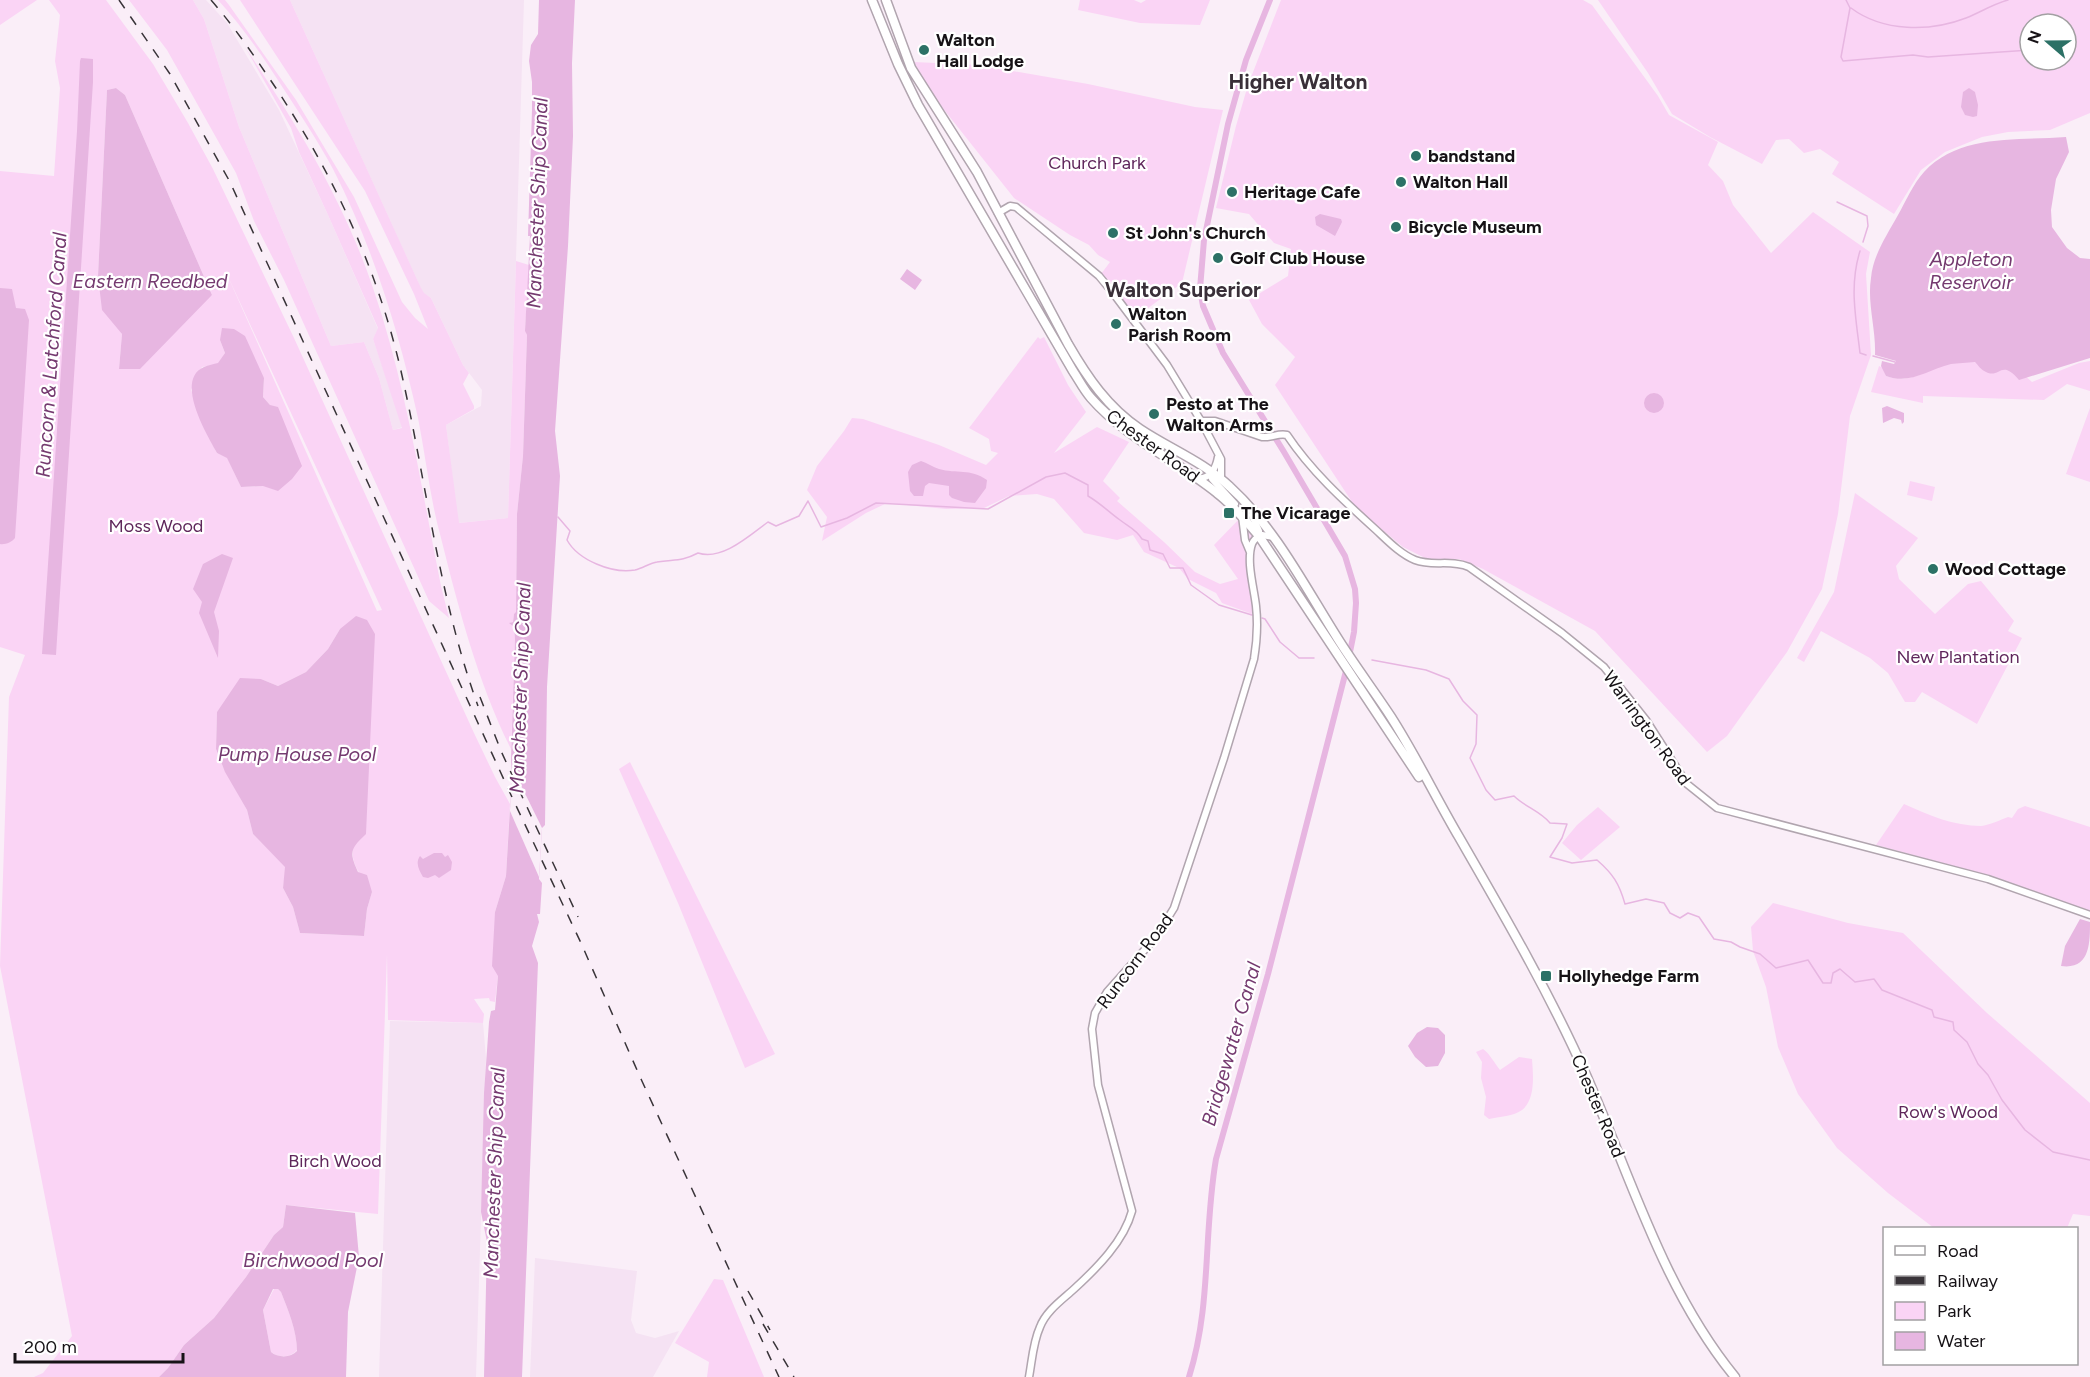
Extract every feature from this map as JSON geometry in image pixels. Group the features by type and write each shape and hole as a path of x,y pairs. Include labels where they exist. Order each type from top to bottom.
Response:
{"highway":[{"name":"Chester Road","path":"872,0 898,64 918,105 1072,371 1090,396 1126,430 1197,478 1240,514 1259,536 1457,835 1490,889 1543,986 1584,1072 1662,1259 1682,1298 1708,1340 1735,1377"},
{"name":"Chester Road","path":"886,0 911,68 920,85 964,150 1085,373 1119,412 1140,429 1212,472 1258,515 1392,718 1457,835"}],"street":[{"path":"998,213 1010,206 1016,207 1099,276 1167,365 1219,453 1221,479"},
{"name":"Warrington Road","path":"1201,422 1215,421 1267,438 1279,434 1287,435 1308,466 1401,552 1416,561 1458,562 1469,567 1562,633 1604,667 1646,720 1688,784 1711,805 1740,815 1989,879 2090,915"},
{"path":"1197,478 1205,478 1212,472 1217,464 1219,453"},
{"path":"1212,472 1212,479 1229,497 1240,514"},
{"path":"1230,487 1255,519 1259,536"},
{"name":"Runcorn Road","path":"1029,1377 1035,1340 1046,1316 1083,1280 1114,1245 1129,1221 1132,1211 1098,1085 1092,1029 1095,1013 1107,992 1156,937 1174,908 1254,659 1257,644 1257,621 1250,553 1240,514"},
{"path":"1250,553 1253,541 1259,536 1266,534 1273,537"}],"shaded area":[{"path":"193,0 206,0 227,23 279,110 378,329 373,339 403,427 393,430 379,378 364,342 331,346 239,127 204,19"},
{"path":"290,0 524,0 508,518 458,523 446,425 481,406 482,390 463,365 431,298 423,293"},
{"path":"390,1021 483,1023 486,1058 476,1377 379,1377"},
{"path":"535,1258 637,1271 631,1320 636,1333 655,1338 679,1331 653,1377 530,1377"}],"green space":[{"path":"0,0 37,0 0,25"},
{"path":"49,0 106,0 153,64 188,123 213,169 294,338 474,733 510,804 506,876 495,912 498,976 495,1002 490,1001 489,998 474,999 484,1014 483,1023 388,1020 387,954 378,1214 286,1205 283,1227 274,1235 246,1277 214,1318 184,1345 159,1377 34,1377 43,1373 72,1336 0,966 9,697 25,655 0,647 0,171 54,176 60,88 55,61 60,15","holes":["116,88 125,95 212,295 119,369 122,334 98,276 107,90","225,270 382,610 377,611","220,340 264,378 263,397 270,405 263,486 241,487 227,457 217,453 206,432 191,390 202,367 218,364 225,353","340,629 353,859 372,892 367,909 364,936 300,933 293,907 283,888 286,867 253,834 247,810 223,767 216,749 217,712 261,679 278,686 306,672 328,649"]},
{"path":"129,0 193,0 204,19 239,127 331,346 364,342 379,378 393,430 402,428 373,339 378,328 299,152 291,128 245,47 317,163 348,224 385,324 404,398 449,618 429,601 284,280 254,221 236,173 167,50"},
{"path":"218,0 225,0 229,5 296,100 354,197 402,302 428,329 365,191 240,0 290,0 421,288 431,298 469,373 463,384 474,409 446,425 459,523 508,518 516,261 529,265 525,330 527,335 523,456 517,514 516,613 513,622 510,623 514,627 515,639 511,749 479,672 462,619 437,523 418,418 402,354 372,259 333,169 309,128 252,42"},
{"path":"1080,0 1134,0 1141,3 1146,0 1210,0 1200,25 1140,23 1078,10"},
{"path":"1281,0 1583,0 1592,5 1658,96 1669,115 1718,142 1708,165 1723,181 1733,205 1771,253 1813,212 1870,252 1866,274 1871,355 1850,416 1838,514 1822,589 1787,652 1727,736 1707,752 1595,631 1483,569 1459,559 1429,560 1403,547 1356,508 1275,385 1295,357 1262,324 1249,300 1288,276 1291,249 1274,243 1249,214 1216,208 1248,85"},
{"path":"1598,0 2090,0 2090,113 2050,130 2008,132 1982,137 1945,152 1921,170 1894,214 1832,174 1839,162 1820,149 1804,153 1789,139 1776,140 1762,164 1672,114 1648,73"},
{"name":"Church Park","path":"914,62 978,65 1088,84 1195,107 1223,110 1182,283 1136,317 1101,274 1110,262 1098,255 1089,245 1014,198 926,87"},
{"path":"1038,337 1040,339 1044,337 1068,385 1086,412 1054,453 1097,427 1129,442 1103,481 1120,498 1117,501 1195,572 1220,584 1238,579 1214,545 1242,516 1259,536 1250,553 1255,615 1222,603 1216,593 1188,579 1179,568 1144,552 1133,535 1117,540 1084,533 1054,499 1037,494 1009,496 984,508 946,509 887,503 866,513 822,541 827,517 807,490 817,466 852,418 863,419 939,445 986,465 998,453 991,451 989,439 969,428"},
{"path":"2090,361 2090,391 2067,384 2044,400 1923,396 1923,403 1871,392 1879,366 1883,368 1886,376 1904,379 1952,362 1985,363 2017,370 2032,382 2079,363"},
{"path":"2090,408 2090,482 2066,474"},
{"path":"1910,481 1935,487 1932,501 1907,495"},
{"name":"New Plantation","path":"1855,493 1918,538 1896,566 1899,579 1935,614 1968,584 1981,581 2014,621 2008,631 2022,638 1977,724 1922,692 1915,702 1905,702 1888,673 1870,658 1821,631 1804,662 1797,658 1834,592"},
{"path":"630,762 775,1054 745,1068 678,903 619,769"},
{"path":"1904,804 1941,819 1971,826 1981,826 2008,817 2012,818 2018,809 2025,806 2090,827 2090,912 1995,877 1876,845"},
{"path":"1598,807 1620,827 1581,860 1562,843 1577,825"},
{"name":"Row's Wood","path":"1773,903 1848,923 1903,933 1987,1013 2090,1103 2090,1216 2073,1214 2067,1227 1933,1227 1888,1193 1837,1148 1798,1094 1778,1047 1766,987 1753,951 1751,927"},
{"path":"1483,1049 1500,1070 1519,1057 1532,1059 1532,1093 1530,1100 1519,1112 1489,1119 1484,1115 1486,1097 1481,1078 1482,1062 1476,1052"},
{"path":"714,1279 723,1280 764,1377 707,1377 709,1362 675,1343"},
{"path":"274,1289 281,1292 295,1335 297,1350 288,1356 271,1352 263,1310"}],"water":[{"name":"Manchester Ship Canal","path":"539,0 575,0 572,63 573,136 568,246 555,431 560,476 547,687 545,825 542,828 539,879 542,883 540,914 537,914 539,922 532,946 538,963 522,1377 484,1377 487,1242 481,1212 484,1093 489,1022 491,1011 495,1010 498,976 492,966 495,912 506,876 512,774 515,639 514,627 509,623 513,622 516,612 517,514 523,456 532,110 529,61 531,45 538,34"},
{"path":"81,58 93,59 93,82 56,655 42,654"},
{"name":"Eastern Reedbed","path":"116,88 125,95 212,295 140,369 119,369 122,334 102,310 98,276 107,90"},
{"path":"1969,88 1975,92 1978,105 1977,116 1973,117 1965,115 1961,107 1963,92"},
{"name":"Appleton Reservoir","path":"2066,137 2069,152 2056,179 2051,210 2052,227 2067,248 2080,258 2090,259 2090,358 2019,380 2008,370 1995,373 1986,372 1975,362 1951,364 1911,378 1886,376 1881,366 1882,361 1894,364 1896,361 1875,355 1870,297 1872,270 1881,245 1920,177 1939,159 1972,145 1991,141"},
{"path":"1320,214 1341,219 1342,222 1335,236 1316,225 1315,217"},
{"path":"907,269 922,280 915,290 900,279"},
{"path":"0,288 12,289 16,308 25,309 29,320 15,538 2,544 0,544"},
{"path":"222,328 234,329 245,336 264,378 263,397 270,405 278,407 302,466 278,491 263,486 241,487 227,458 217,453 195,408 192,383 196,374 204,367 218,363 225,353 220,340"},
{"path":"1654,393 1661,396 1664,403 1661,410 1654,413 1647,410 1644,403 1647,396"},
{"path":"1887,406 1904,413 1902,424 1901,420 1894,418 1883,423 1882,408"},
{"path":"921,461 939,469 981,476 987,480 986,488 975,503 952,498 949,495 949,486 929,483 925,486 923,496 914,496 910,491 908,472 912,465"},
{"path":"222,554 233,558 214,612 219,631 218,658 199,613 202,602 193,589 203,564"},
{"name":"Pump House Pool","path":"356,616 367,620 375,634 366,834 354,847 352,855 358,872 367,875 372,892 367,909 364,936 300,933 293,907 283,888 285,867 253,834 247,810 225,772 216,749 217,712 240,678 261,679 278,686 306,672 328,649 340,629"},
{"path":"434,853 442,853 445,857 448,855 452,862 451,870 439,878 435,875 428,878 423,877 418,866 420,856 423,859"},
{"path":"2080,919 2090,922 2090,938 2086,953 2078,964 2061,966 2065,946"},
{"path":"1427,1027 1438,1028 1445,1035 1445,1053 1438,1066 1426,1067 1415,1057 1408,1046 1417,1033"},
{"name":"Birchwood Pool","path":"286,1205 355,1213 359,1257 348,1312 346,1377 159,1377 184,1345 214,1318 246,1277 274,1235 283,1227","holes":["273,1289 278,1289 292,1321 295,1336 297,1351 288,1356 271,1352 263,1310"]}],"pier":[{"path":"512,767 542,828 539,877 510,811"}],"waterway":[{"name":"Bridgewater Canal","path":"1270,0 1246,60 1228,124 1204,240 1200,289 1203,306 1223,353 1345,556 1355,589 1356,603 1349,657"},
{"path":"1846,0 1850,8 1841,57 1843,61 1913,55 1928,57 2018,51"},
{"path":"1851,8 1877,22 1922,27 1952,23 2008,0"},
{"path":"1837,202 1867,216 1868,226 1863,242"},
{"path":"1860,251 1855,277 1854,302 1860,353 1866,355"},
{"path":"1873,356 1895,362"},
{"path":"558,517 570,531 567,540 579,554 606,568 626,571 654,563 682,559 698,553 716,554 735,546 768,522 776,526 799,516 808,501 821,527 847,518 876,503 988,509 1046,477 1065,473 1088,485 1088,496 1135,530 1142,539 1148,541 1150,550 1163,554 1170,568 1183,568 1191,585 1219,605 1252,615"},
{"path":"1262,618 1280,642 1299,658 1314,658"},
{"path":"1372,660 1426,670 1449,679 1463,701 1477,715 1476,744 1470,758 1486,790 1495,800 1514,796 1550,823 1567,824 1562,838 1550,857 1572,863 1597,860 1615,879 1625,904 1646,899 1664,903 1670,913 1680,918 1688,913 1699,917 1714,939 1731,942 1760,954 1776,968 1808,960 1823,983 1831,983 1833,973 1840,969 1855,982 1874,979 1882,990 1932,1010 1934,1017 1953,1022 1954,1030 1967,1042 1978,1064 2025,1130 2053,1152 2090,1160"},
{"name":"Bridgewater Canal","path":"1189,1377 1201,1323 1216,1159 1268,974 1347,667"}],"railway":[{"path":"119,0 170,74 230,182 779,1377"},
{"path":"211,0 259,63 311,144 331,181 366,259 393,339 412,421 444,585 478,706"},
{"path":"480,697 501,751 578,917"},
{"path":"748,1291 770,1330"},
{"path":"763,1324 794,1377"}],"place":[{"name":"Walton Hall Lodge","path":"924,50"},
{"name":"bandstand","path":"1416,156"},
{"name":"Walton Hall","path":"1401,182"},
{"name":"Heritage Cafe","path":"1232,192"},
{"name":"Bicycle Museum","path":"1396,227"},
{"name":"St John's Church","path":"1113,233"},
{"name":"Golf Club House","path":"1218,258"},
{"name":"Walton Parish Room","path":"1116,324"},
{"name":"Pesto at The Walton Arms","path":"1154,414"},
{"name":"The Vicarage","path":"1229,513"},
{"name":"Wood Cottage","path":"1933,569"},
{"name":"Hollyhedge Farm","path":"1546,976"}],"district":[{"name":"Higher Walton","path":"1298,81"},
{"name":"Walton Superior","path":"1183,289"}],"water label":[{"name":"Runcorn & Latchford Canal","path":"51,355"}],"park label":[{"name":"Moss Wood","path":"156,526"},
{"name":"Birch Wood","path":"335,1161"}]}
